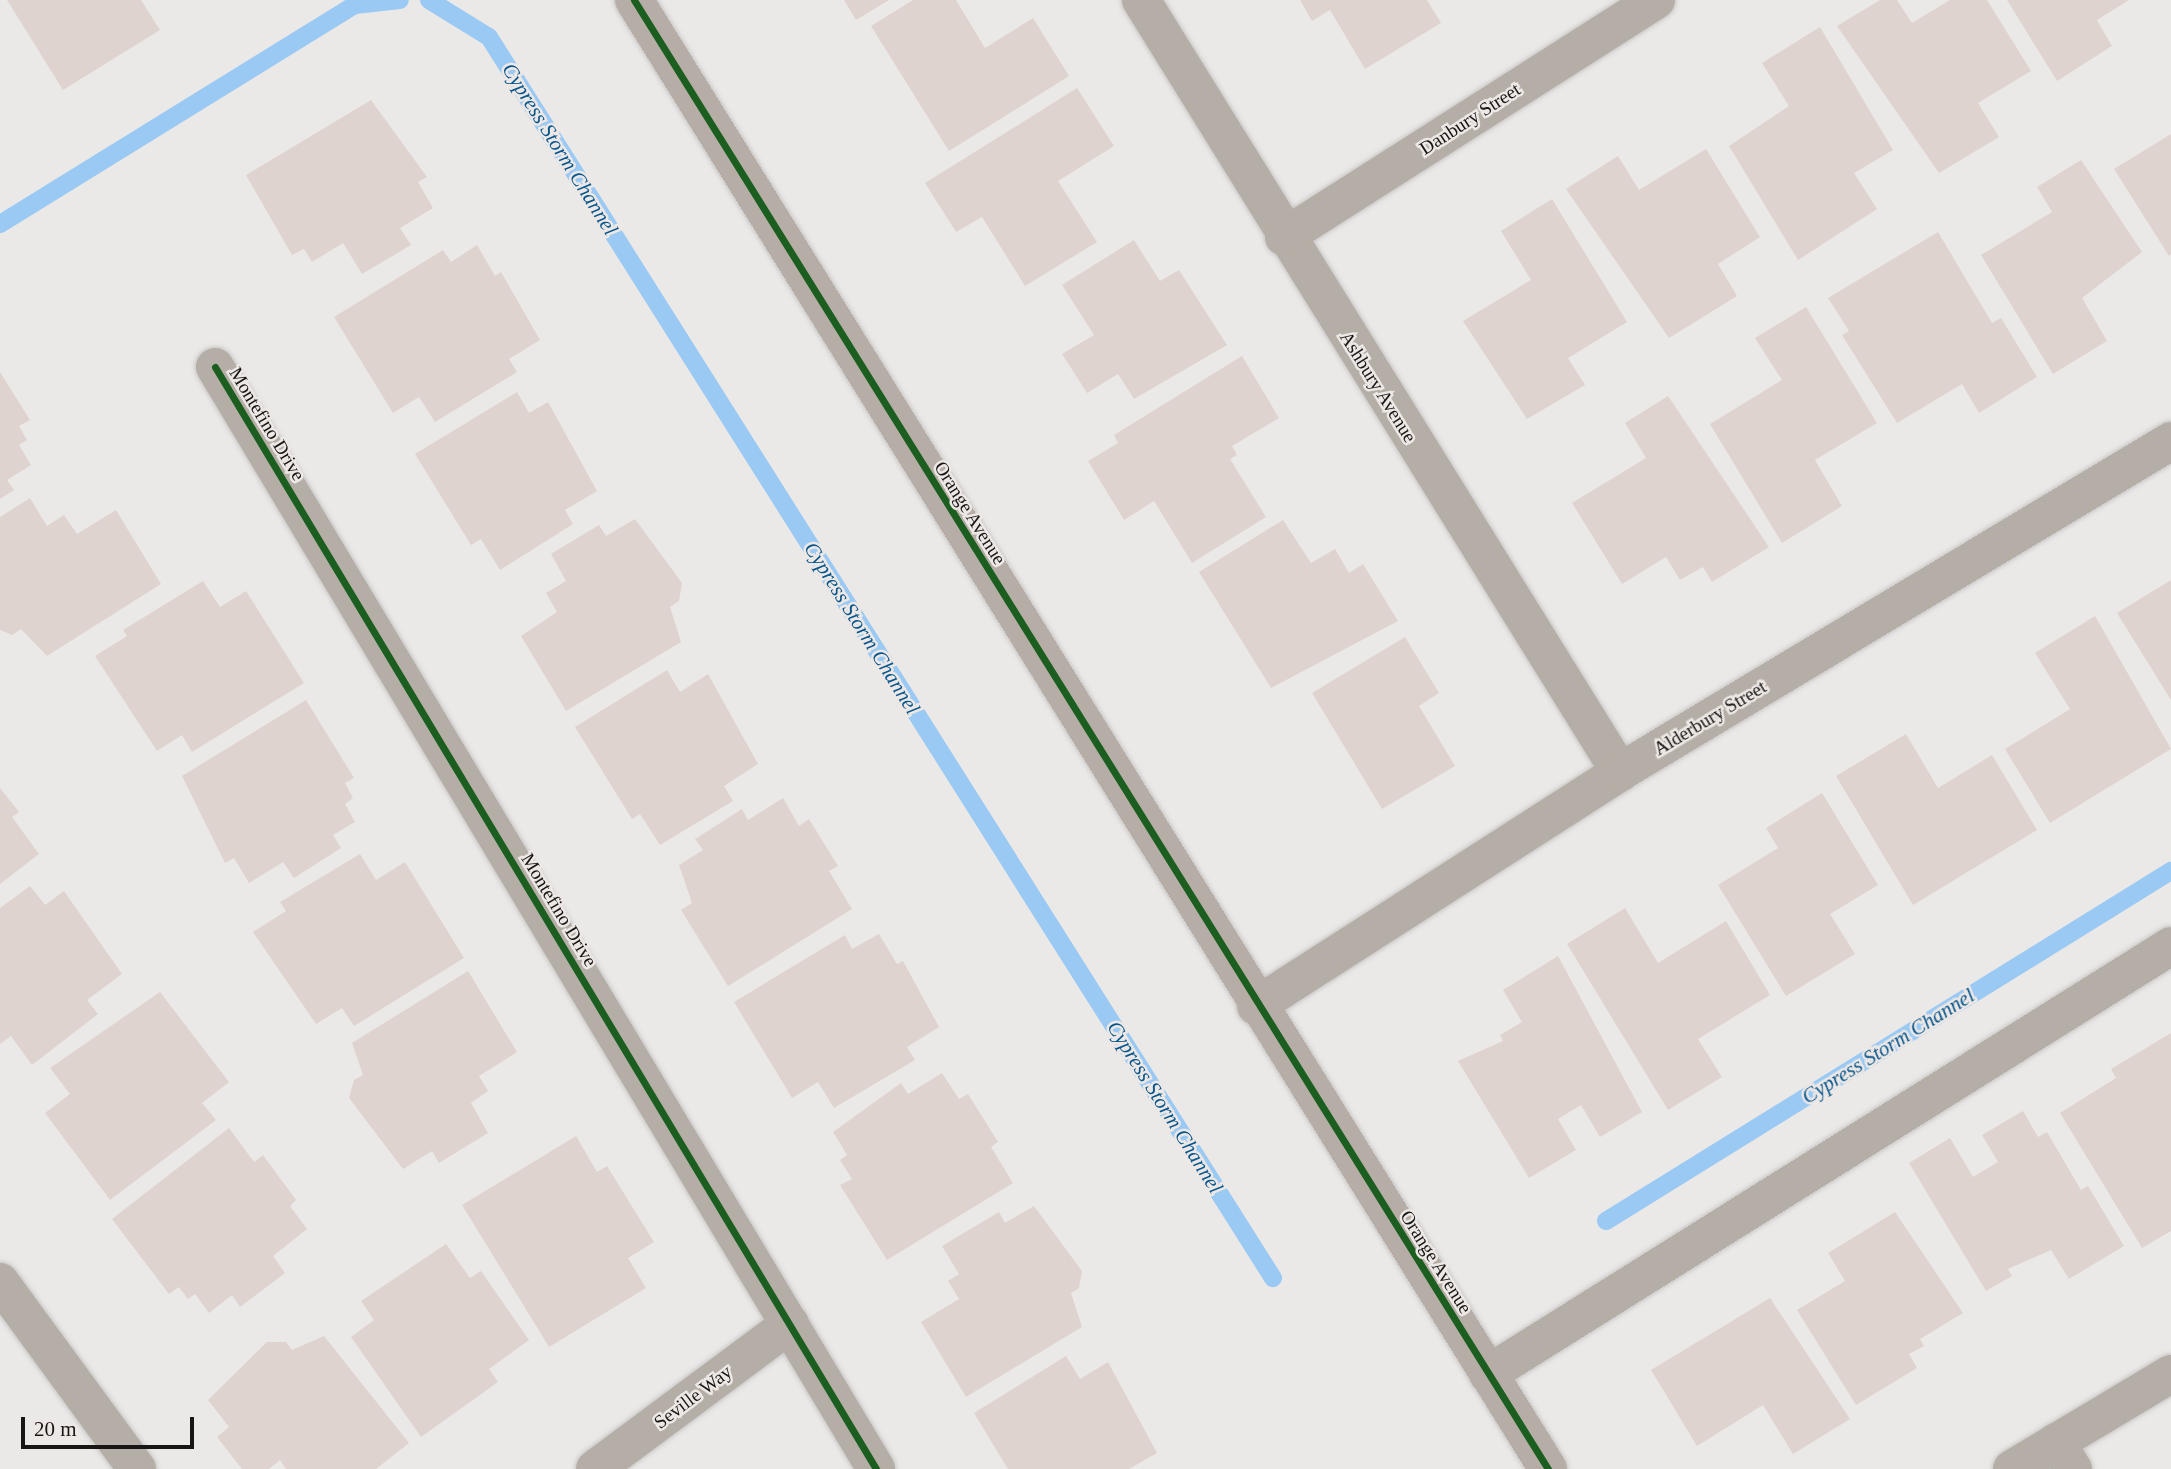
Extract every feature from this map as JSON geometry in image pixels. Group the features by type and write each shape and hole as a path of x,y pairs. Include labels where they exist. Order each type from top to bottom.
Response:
{"main road":[{"name":"Orange Avenue","path":"634,0 1255,1006 1548,1469"}],"street":[{"name":"Ashbury Avenue","path":"1141,0 1284,237 1620,772"},
{"name":"Danbury Street","path":"1284,237 1656,0"},
{"name":"Montefino Drive","path":"215,367 876,1469"},
{"name":"Alderbury Street","path":"1255,1006 1620,772 2171,441"},
{"path":"1488,1374 2171,946"},
{"path":"0,1282 137,1469"},
{"name":"Seville Way","path":"595,1469 790,1324"},
{"path":"2012,1469 2064,1455 2171,1374"}],"building":[{"path":"7,0 141,0 160,30 63,90"},
{"path":"844,0 889,0 856,20"},
{"path":"913,0 956,0 985,48 1033,18 1069,76 949,151 871,26"},
{"path":"1300,0 1427,0 1441,23 1365,69 1330,10 1312,21"},
{"path":"1880,0 1897,0 1912,23 1950,0 1987,0 2031,71 1978,103 1999,137 1939,173 1837,26"},
{"path":"2007,0 2129,0 2097,20 2112,46 2057,81"},
{"path":"1820,27 1893,150 1854,173 1877,209 1798,260 1729,146 1789,106 1762,63"},
{"path":"1077,88 1114,146 1058,181 1097,242 1025,286 982,217 956,232 925,183"},
{"path":"371,100 427,177 418,182 433,208 400,228 411,245 362,274 343,243 312,262 304,249 292,255 246,175"},
{"path":"2171,134 2171,254 2169,256 2114,169"},
{"path":"1706,149 1760,237 1718,264 1737,296 1669,338 1566,189 1618,156 1639,190"},
{"path":"2081,160 2142,252 2082,298 2107,341 2053,374 1981,255 2052,212 2037,187"},
{"path":"1552,199 1627,322 1568,358 1585,385 1527,419 1463,321 1531,280 1501,231"},
{"path":"1938,232 1992,323 2001,318 2037,377 1979,413 1962,384 1897,423 1842,335 1849,331 1828,298"},
{"path":"1134,240 1160,281 1179,270 1227,345 1134,399 1118,374 1087,393 1062,354 1094,335 1062,285"},
{"path":"477,245 495,276 501,272 540,340 509,359 517,372 435,422 419,397 393,413 334,317 443,250 451,262"},
{"path":"1806,307 1877,423 1815,460 1842,506 1782,543 1710,424 1782,380 1755,338"},
{"path":"1242,356 1279,418 1232,446 1237,455 1230,459 1266,517 1192,563 1154,501 1124,520 1088,461 1118,443 1114,435"},
{"path":"0,372 30,420 19,426 27,440 19,445 31,465 7,480 14,490 0,499"},
{"path":"517,392 529,413 548,402 597,491 565,510 573,524 500,570 481,539 471,545 415,454"},
{"path":"1668,396 1769,547 1712,582 1703,567 1680,580 1666,557 1622,584 1572,503 1646,458 1625,423"},
{"path":"30,498 47,526 64,515 77,534 116,510 161,584 47,656 21,629 12,635 0,630 0,517"},
{"path":"635,519 682,583 679,601 670,607 681,642 566,711 521,636 557,612 546,593 566,581 551,554 599,525 606,536"},
{"path":"1283,520 1311,563 1335,549 1349,573 1363,564 1398,621 1271,688 1199,572"},
{"path":"2171,580 2171,700 2117,613"},
{"path":"203,581 220,607 246,591 304,683 192,752 182,735 157,751 95,656 127,636 123,630"},
{"path":"2095,616 2171,749 2050,823 2005,749 2070,709 2035,653"},
{"path":"1405,637 1439,693 1419,706 1455,766 1382,809 1312,693"},
{"path":"667,670 680,692 708,674 758,764 724,786 733,801 660,845 640,814 632,819 575,727"},
{"path":"306,700 354,778 345,783 353,798 345,804 355,822 333,835 341,848 294,878 283,862 249,883 234,858 225,863 182,776"},
{"path":"1906,734 1938,788 1992,755 2037,830 1913,905 1836,776"},
{"path":"0,788 19,812 12,817 39,854 0,884"},
{"path":"1822,793 1878,885 1830,914 1855,954 1786,996 1718,885 1778,848 1766,828"},
{"path":"783,798 799,826 809,819 838,866 829,871 852,909 728,986 681,910 692,903 679,865 703,850 695,839 742,809 748,820"},
{"path":"360,854 376,880 405,862 464,958 354,1026 342,1008 316,1024 253,932 286,911 280,902"},
{"path":"30,886 45,905 64,891 122,974 87,1000 98,1014 32,1065 11,1036 0,1044 0,908"},
{"path":"1625,908 1658,963 1726,921 1770,995 1698,1039 1722,1077 1668,1110 1567,944"},
{"path":"879,934 897,964 903,961 939,1027 907,1047 915,1060 834,1108 818,1082 792,1098 734,1002 845,935 852,949"},
{"path":"1558,956 1642,1112 1600,1137 1581,1105 1558,1119 1576,1150 1529,1178 1458,1061 1503,1041 1500,1035 1522,1022 1503,990"},
{"path":"468,971 517,1052 479,1076 488,1091 471,1103 488,1133 439,1163 432,1151 403,1169 349,1098 354,1080 363,1075 352,1043"},
{"path":"160,992 229,1082 202,1103 216,1120 110,1200 45,1113 70,1094 50,1068"},
{"path":"2171,1033 2171,1231 2142,1248 2060,1113 2116,1078 2111,1069"},
{"path":"942,1073 959,1099 968,1094 998,1142 991,1147 1013,1183 887,1260 840,1185 852,1179 840,1160 847,1155 833,1132 901,1083 908,1094"},
{"path":"2023,1111 2038,1137 2047,1132 2081,1190 2088,1186 2124,1246 2069,1279 2051,1250 2008,1269 2012,1276 1986,1291 1909,1163 1950,1138 1973,1177 1998,1162 1982,1135"},
{"path":"229,1128 254,1162 263,1155 296,1200 290,1206 307,1229 273,1256 285,1273 240,1307 232,1295 209,1313 195,1294 188,1299 179,1287 169,1294 112,1219"},
{"path":"576,1136 597,1172 607,1166 654,1242 628,1258 646,1288 549,1347 462,1205"},
{"path":"1034,1206 1082,1271 1079,1288 1071,1293 1082,1327 966,1397 921,1322 959,1299 948,1281 959,1274 942,1246 999,1212 1005,1223"},
{"path":"1895,1212 1963,1313 1920,1339 1924,1346 1909,1354 1917,1368 1856,1405 1797,1310 1845,1281 1828,1253"},
{"path":"446,1244 470,1278 481,1271 529,1340 489,1369 498,1382 421,1437 351,1337 374,1320 361,1301"},
{"path":"1770,1298 1850,1419 1793,1454 1763,1405 1697,1446 1651,1370"},
{"path":"324,1336 409,1443 376,1469 286,1469 280,1460 269,1469 242,1469 217,1437 229,1427 208,1400 267,1342 286,1342 292,1350"},
{"path":"1066,1356 1080,1379 1108,1362 1157,1453 1129,1469 1008,1469 974,1413"}],"waterway":[{"name":"Cypress Storm Channel","path":"0,224 355,5 400,0"},
{"name":"Cypress Storm Channel","path":"429,0 489,37 1273,1278"},
{"name":"Cypress Storm Channel","path":"1606,1221 2171,871"}],"cycle path":[{"path":"634,0 1548,1469"},
{"path":"215,367 876,1469"}]}
